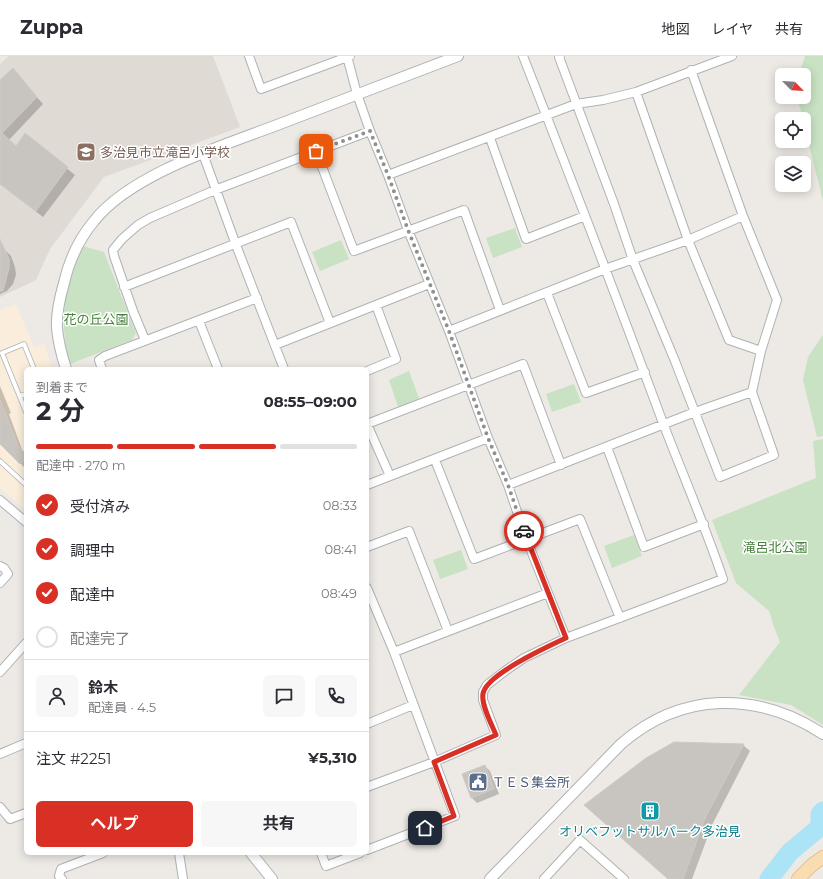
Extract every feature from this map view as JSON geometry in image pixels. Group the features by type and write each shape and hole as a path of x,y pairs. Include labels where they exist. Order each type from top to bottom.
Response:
{"main road":[{"path":"798,879 812,865 823,857"}],"street":[{"path":"249,56 262,89 348,56 357,94 370,131 429,284 449,331 488,438 508,485 526,538 566,638"},
{"path":"66,367 57,327 59,304 68,267 77,247 94,220 114,201 147,179 203,154 458,56"},
{"path":"369,786 434,762 496,735 482,700 483,692 487,685 524,658 566,638 723,579 704,524 664,425 523,56"},
{"path":"560,56 559,57 614,204 633,260 675,360 720,477 774,455 752,392 761,351 777,300 743,216 692,70"},
{"path":"388,175 490,138 576,104 603,100 636,92 732,56"},
{"path":"636,92 688,240 729,340 761,351"},
{"path":"145,340 124,287 114,256 113,250 122,239 138,225 150,218 215,190 370,131"},
{"path":"490,138 526,239 585,216"},
{"path":"316,151 354,251 464,210 500,310"},
{"path":"203,154 215,190 283,367"},
{"path":"449,331 605,269 688,240 743,216"},
{"path":"124,287 236,245 292,222 330,323"},
{"path":"275,345 429,284"},
{"path":"547,293 586,393 645,372"},
{"path":"101,367 99,360 105,356 257,298"},
{"path":"369,369 396,359 376,305"},
{"path":"199,321 217,367"},
{"path":"369,423 523,364 560,465"},
{"path":"508,485 694,412 752,392"},
{"path":"369,429 390,476"},
{"path":"369,484 435,460 488,438"},
{"path":"607,447 644,547 704,524"},
{"path":"435,460 474,559 526,538 580,519 620,618"},
{"path":"0,500 24,520"},
{"path":"369,546 409,531 448,631"},
{"path":"0,566 4,568 8,574 0,583"},
{"path":"394,652 548,593"},
{"path":"369,849 454,816 394,652 370,607"},
{"path":"0,672 24,645"},
{"path":"490,879 621,744 638,730 668,714 682,708 705,703 753,705 794,717 823,734"},
{"path":"369,723 413,705"},
{"path":"0,754 24,744"},
{"path":"0,807 10,819 24,814"},
{"path":"544,879 580,840 624,879"},
{"path":"62,879 59,876 60,869 98,855"},
{"path":"179,855 183,879"},
{"path":"253,855 272,879"},
{"path":"322,855 326,866 355,855"}],"lane":[{"path":"24,407 2,353 24,344 33,367"},
{"path":"20,396 24,395"},
{"path":"0,461 24,484"}],"shaded area":[{"name":"多治見市立滝呂小学校","path":"9,56 213,56 240,127 104,177 50,249 36,280 0,297 0,64"},
{"path":"16,304 34,347 45,344 51,367 24,367 24,509 0,488 0,310"}],"green space":[{"path":"805,56 823,56 823,201 810,148 811,148 811,112 801,112 799,104 811,104 811,68 801,68"},
{"path":"515,228 522,247 493,258 486,238"},
{"path":"341,240 349,259 320,271 312,252"},
{"name":"花の丘公園","path":"83,246 104,252 136,333 132,340 70,364 64,333 65,304 71,276"},
{"path":"823,335 823,436 817,437 803,380 808,357"},
{"path":"409,371 420,401 399,410 389,380"},
{"path":"574,384 581,402 552,412 546,394"},
{"name":"滝呂北公園","path":"823,439 823,725 791,705 739,695 780,642 769,611 736,583 712,520 816,478 813,441"},
{"path":"634,535 642,556 612,568 604,546"},
{"path":"461,550 468,569 440,579 433,560"}],"building":[{"path":"13,68 37,97 2,133 16,146 25,133 68,167 36,211 0,183 0,80"},
{"path":"0,239 9,259 9,268 3,291 0,291"},
{"path":"0,400 18,446 24,452 24,460 20,464 0,444"},
{"name":"オリベフットサルパーク多治見","path":"674,742 744,744 705,818 683,879 668,879 584,805 646,758"},
{"name":"ＴＥＳ集会所","path":"485,765 494,789 471,798 462,774"}],"waterway":[{"path":"769,879 790,852 820,827 820,814 823,811"}],"way so far":[{"path":"316,151 370,131 429,284 449,331 524,531"}],"place":[{"name":"多治見市立滝呂小学校","path":"86,152"},
{"name":"ＴＥＳ集会所","path":"478,782"},
{"name":"オリベフットサルパーク多治見","path":"650,811"}],"route":[{"path":"425,828 454,816 434,762 496,735 482,700 483,692 487,685 524,658 566,638 524,531"}]}
